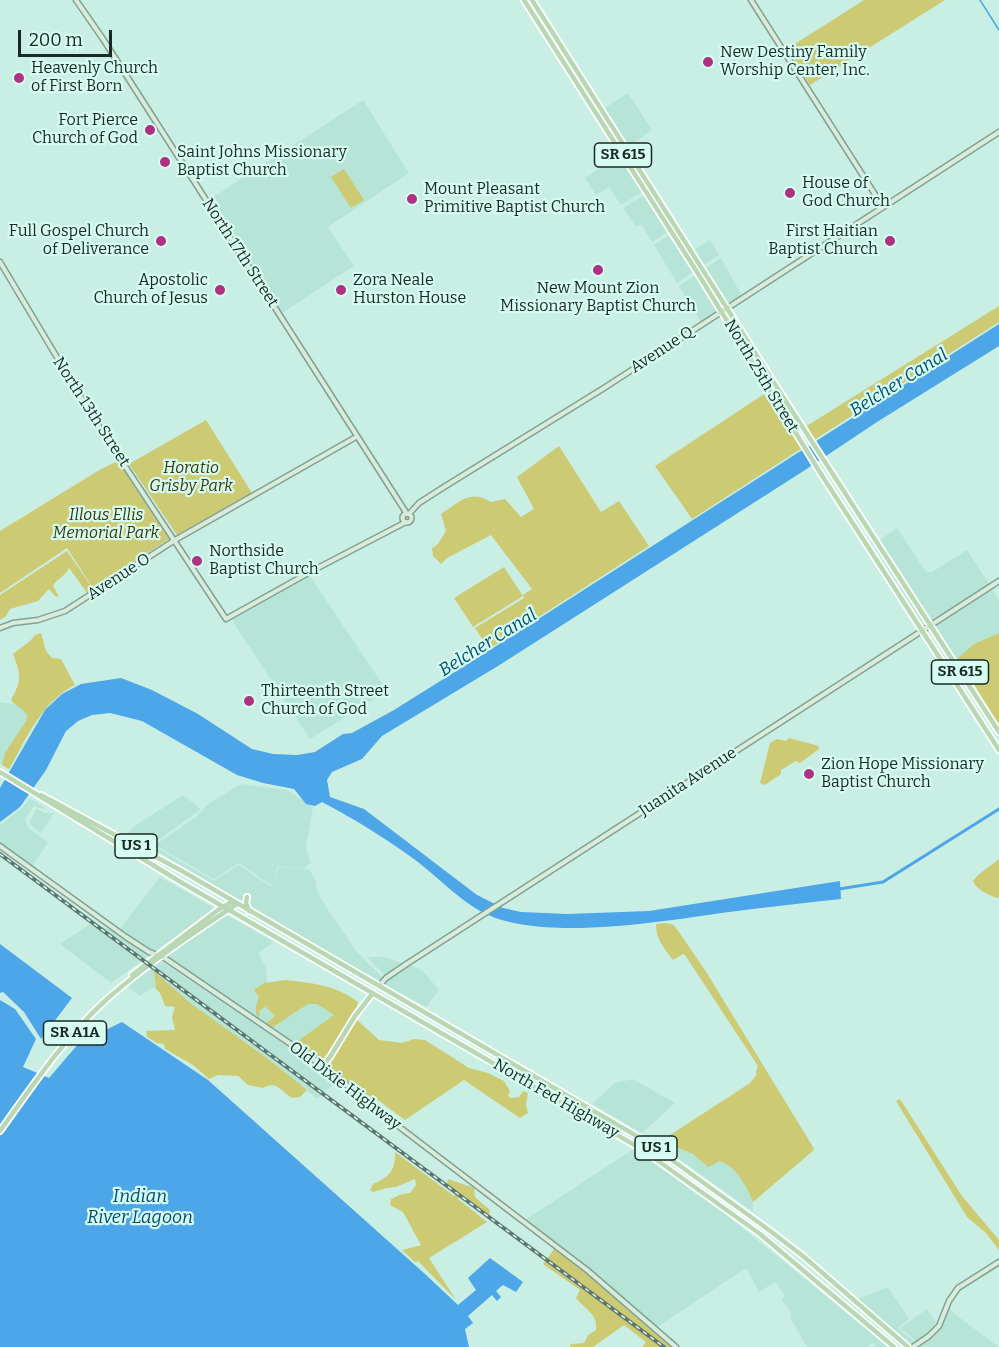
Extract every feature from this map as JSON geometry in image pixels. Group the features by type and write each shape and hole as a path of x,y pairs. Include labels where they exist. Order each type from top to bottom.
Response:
{"main road":[{"name":"North 25th Street","path":"524,0 672,232 803,426 999,732"},
{"name":"North 25th Street","path":"532,0 697,261 816,467 999,750"},
{"path":"571,73 577,75 592,100 597,102"},
{"path":"672,232 677,234 692,258 697,261"},
{"path":"789,422 796,426 803,426"},
{"path":"846,514 851,512 861,518"},
{"path":"966,699 976,705 981,704"},
{"path":"974,711 982,711 989,717"},
{"name":"US 1","path":"3,773 226,908"},
{"name":"US 1","path":"38,794 48,797 249,911"},
{"path":"248,897 246,903 249,911"},
{"name":"SR A1A","path":"0,1131 63,1045 110,996 156,956 235,903"},
{"name":"North Fed Highway","path":"226,908 643,1150 727,1209 784,1253 894,1347"},
{"name":"North Fed Highway","path":"249,911 647,1142 726,1197 803,1256 908,1347"},
{"path":"322,1066 355,1016 379,986"},
{"path":"531,1084 541,1086 548,1083"},
{"path":"784,1253 793,1257 803,1256"},
{"path":"798,1264 806,1263 818,1269"}],"street":[{"name":"North 17th Street","path":"76,0 161,129 407,517"},
{"path":"751,0 884,207"},
{"name":"Avenue Q","path":"407,517 415,507 444,487 547,424 999,132"},
{"name":"North 13th Street","path":"0,262 86,406 226,619 399,525 407,517"},
{"name":"Avenue O","path":"0,628 13,623 38,620 65,611 175,540 356,437"},
{"path":"402,507 407,509 415,507"},
{"name":"Juanita Avenue","path":"379,986 388,976 999,581"},
{"name":"Old Dixie Highway","path":"0,846 126,937 149,952 157,954 322,1066 587,1270 676,1347"},
{"path":"913,1347 939,1326 948,1301 958,1288 999,1262"}],"shaded area":[{"path":"628,93 652,130 627,147 603,109"},
{"path":"363,100 409,173 328,227 354,266 282,313 210,199"},
{"path":"621,155 644,191 621,205 609,187 596,195 585,178"},
{"path":"646,194 669,231 652,242 641,224 636,227 623,208"},
{"path":"671,234 695,271 677,283 654,245"},
{"path":"710,240 719,255 702,266 692,251"},
{"path":"721,258 742,296 727,306 704,269"},
{"path":"697,274 719,311 701,322 679,286"},
{"path":"897,528 926,572 932,572 967,550 990,585 932,623 878,541"},
{"path":"871,535 929,625 925,628 868,537"},
{"path":"310,576 387,691 310,739 233,622 234,619"},
{"path":"991,588 999,600 999,633 974,644 956,662 934,626"},
{"path":"0,702 20,705 27,716 5,753 2,765 0,764"},
{"path":"241,784 287,790 313,807 306,848 311,863 303,869 278,866 271,885 239,863 214,879 155,845 196,817 208,804"},
{"path":"183,795 201,809 154,843 154,846 214,881 239,865 270,886 279,867 310,870 317,883 315,884 321,899 331,914 357,952 383,978 379,981 249,907 247,893 243,904 147,845 126,835 133,827"},
{"path":"30,798 48,810 34,806 25,819 28,828 48,842 32,867 0,844 0,825 21,809"},
{"path":"36,809 54,813 41,833 29,823"},
{"path":"160,877 216,909 154,952 119,930"},
{"path":"225,914 274,942 258,953 266,967 267,982 264,983 256,1006 260,1009 266,1007 275,1016 269,1020 270,1029 308,1004 317,1004 335,1015 323,1068 163,958"},
{"path":"92,923 117,932 151,954 111,983 60,944"},
{"path":"367,957 385,957 404,964 386,976"},
{"path":"159,960 260,1027 336,1082 317,1099 271,1061 189,1002 155,972 156,989 152,988 140,996 125,984"},
{"path":"409,965 422,970 439,990 426,1007 382,983"},
{"path":"633,1079 675,1103 642,1133 592,1104 615,1083"},
{"path":"605,1113 657,1143 661,1141 715,1163 720,1161 727,1163 742,1179 753,1202 753,1212 671,1153"},
{"path":"632,1150 723,1212 888,1347 876,1347 872,1343 866,1347 807,1347 790,1317 792,1314 782,1300 785,1295 775,1282 759,1292 746,1268 656,1328 606,1282 525,1220"},
{"path":"888,1287 909,1319 898,1328 916,1343 911,1346 858,1299"},
{"path":"949,1305 952,1312 999,1347 916,1347 940,1328"},
{"path":"927,1309 936,1322 929,1332 916,1341 900,1328"}],"green space":[{"path":"864,0 945,0 810,85 787,49"},
{"path":"344,169 364,200 351,208 331,177"},
{"path":"999,306 999,322 814,440 805,427"},
{"path":"764,394 787,431 791,429 802,448 692,519 655,466"},
{"name":"Horatio Grisby Park","path":"206,420 252,493 177,535 129,464"},
{"path":"559,446 601,512 619,501 649,546 489,649 475,628 524,598 523,595 532,589 491,535 447,558 441,564 433,556 432,548 438,544 446,531 441,514 465,499 477,497 491,502 505,499 521,517 534,509 517,477"},
{"path":"119,459 173,540 88,594 69,568 53,586 59,597 49,589 38,601 10,609 0,620 0,595 67,551 94,590 170,540"},
{"name":"Illous Ellis Memorial Park","path":"118,461 169,539 93,588 67,548 0,593 0,531"},
{"path":"504,567 523,596 473,627 454,598"},
{"path":"41,633 46,651 52,658 61,659 75,685 63,692 44,711 8,771 9,769 2,765 5,753 27,716 11,700 19,677 13,654 35,635"},
{"path":"999,633 999,725 958,658 974,644"},
{"path":"789,738 819,746 819,749 800,763 796,761 781,770 781,774 765,785 760,783 770,743 777,739 786,741"},
{"path":"999,859 999,897 997,898 980,889 973,881"},
{"path":"656,924 674,925 705,970 814,1150 753,1202 741,1178 726,1164 720,1161 708,1167 693,1154 661,1141 750,1083 757,1074 758,1066 685,955 673,960 664,948 657,935"},
{"path":"154,971 189,1002 307,1090 300,1097 292,1098 278,1087 271,1085 263,1088 248,1085 238,1076 218,1075 209,1079 193,1065 165,1049 164,1044 147,1037 146,1031 175,1030 172,1017 175,1007 165,1006 156,989"},
{"path":"285,980 323,986 350,996 358,1002 356,1019 379,1040 402,1043 414,1039 425,1040 469,1068 488,1073 504,1081 510,1091 508,1096 511,1098 519,1097 523,1091 528,1093 526,1105 528,1113 520,1118 464,1080 405,1120 378,1100 347,1086 295,1043 334,1015 317,1004 308,1004 270,1029 264,1025 275,1016 266,1007 260,1010 259,1017 256,1015 259,997 254,990 264,983"},
{"path":"900,1099 962,1196 999,1240 999,1250 986,1233 967,1217 896,1101"},
{"path":"395,1152 454,1196 456,1193 447,1183 448,1179 474,1188 475,1197 490,1210 489,1215 485,1214 459,1194 458,1199 487,1222 429,1258 456,1300 418,1261 415,1262 402,1250 421,1245 403,1212 390,1205 391,1199 410,1193 416,1185 415,1179 396,1187 373,1192 370,1190 373,1184 383,1179 393,1168"},
{"path":"555,1248 625,1304 672,1347 642,1347 646,1342 624,1325 593,1347 570,1347 571,1344 584,1343 588,1335 596,1330 596,1324 590,1312 576,1298 580,1290 543,1264"}],"water":[{"path":"999,324 999,346 498,666 382,736 362,759 332,772 327,780 330,797 364,809 477,895 503,908 521,912 567,914 649,911 840,881 841,899 603,927 536,926 507,921 474,907 395,845 322,802 315,806 306,804 294,789 237,775 142,721 110,713 92,715 78,721 66,731 46,770 20,807 0,822 0,788 45,710 62,694 81,684 121,678 152,690 198,714 252,749 273,754 297,755 315,752 343,734 352,733 394,710"},
{"path":"0,944 72,998 41,1039 24,1012 3,992 0,993"},
{"name":"Indian River Lagoon","path":"0,1000 15,1009 36,1039 23,1067 49,1078 79,1043 122,1022 208,1080 458,1305 476,1290 468,1278 490,1258 523,1282 516,1292 503,1285 496,1291 501,1297 497,1301 492,1295 468,1316 473,1323 465,1329 469,1347 0,1347"}],"waterway":[{"path":"980,0 999,30"},
{"path":"839,889 883,882 999,809"}],"railway":[{"path":"0,854 664,1347"}],"place":[{"name":"New Destiny Family Worship Center, Inc.","path":"708,62"},
{"name":"Heavenly Church of First Born","path":"19,78"},
{"name":"Fort Pierce Church of God","path":"150,130"},
{"name":"Saint Johns Missionary Baptist Church","path":"165,162"},
{"name":"House of God Church","path":"790,193"},
{"name":"Mount Pleasant Primitive Baptist Church","path":"412,199"},
{"name":"Full Gospel Church of Deliverance","path":"161,241"},
{"name":"First Haitian Baptist Church","path":"890,241"},
{"name":"New Mount Zion Missionary Baptist Church","path":"598,270"},
{"name":"Apostolic Church of Jesus","path":"220,290"},
{"name":"Zora Neale Hurston House","path":"341,290"},
{"name":"Northside Baptist Church","path":"197,561"},
{"name":"Thirteenth Street Church of God","path":"249,701"},
{"name":"Zion Hope Missionary Baptist Church","path":"809,774"}],"water label":[{"name":"Belcher Canal","path":"899,383"},
{"name":"Belcher Canal","path":"488,643"}]}
